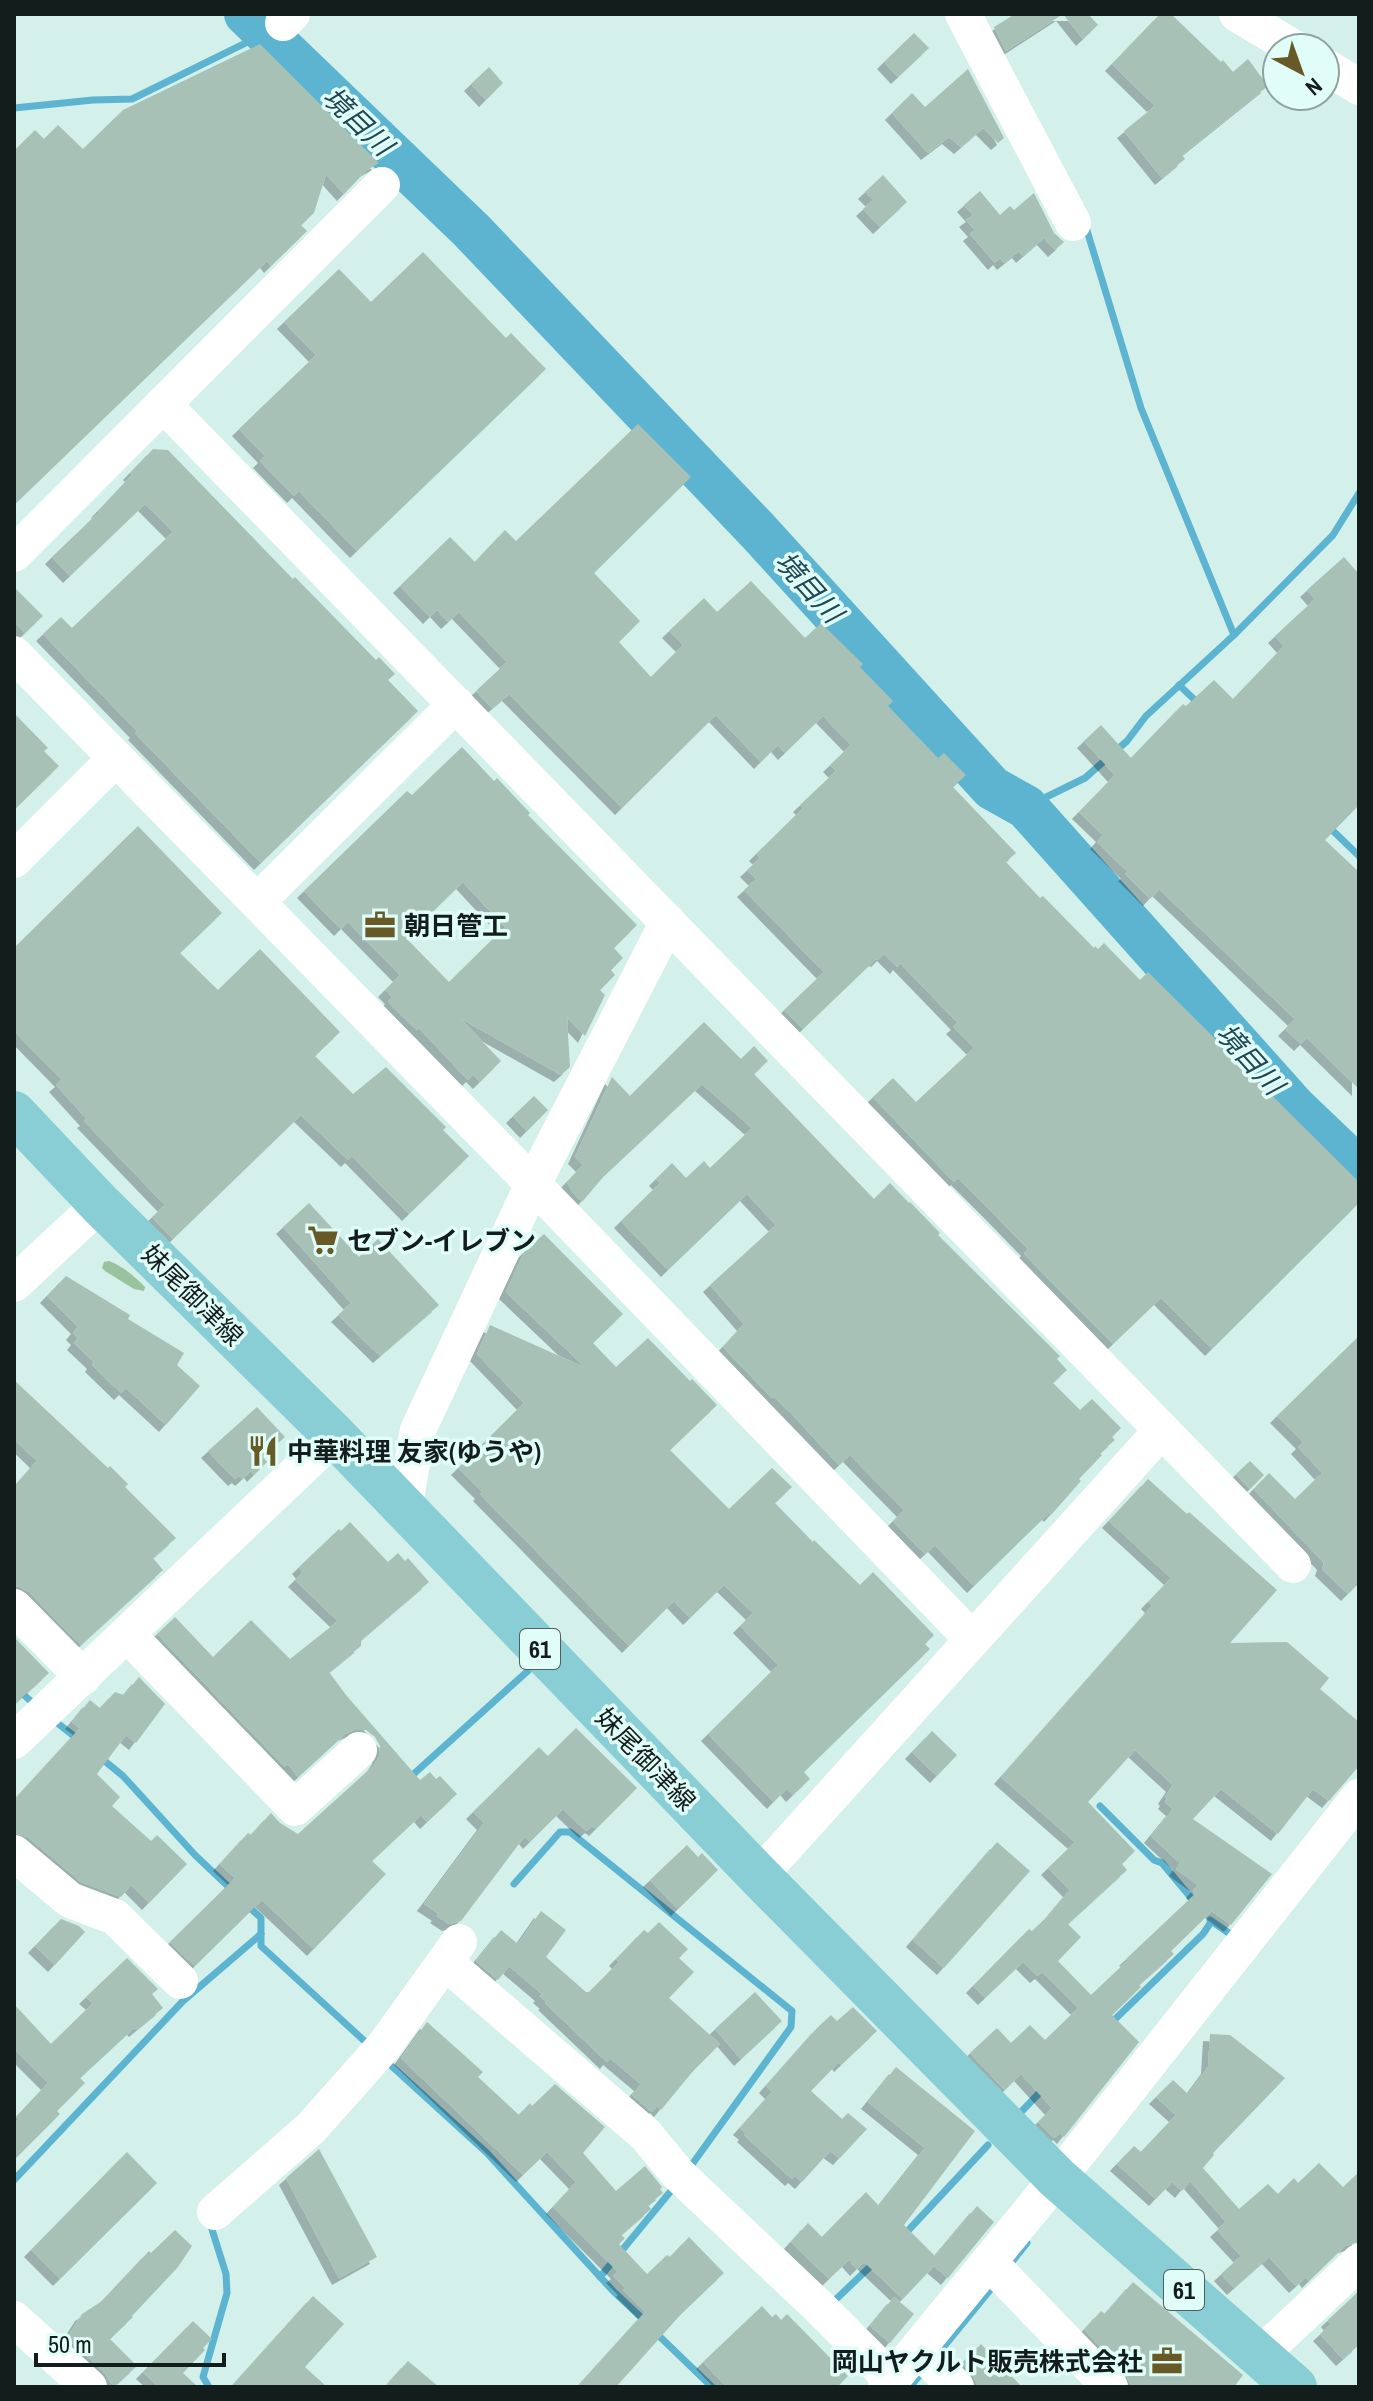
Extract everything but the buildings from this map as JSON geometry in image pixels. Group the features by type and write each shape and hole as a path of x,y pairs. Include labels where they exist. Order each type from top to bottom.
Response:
{"main road":[{"name":"妹尾御津線","path":"14,1113 100,1204 335,1436 759,1876 1066,2186 1295,2387"}],"street":[{"path":"963,14 1073,223"},
{"path":"1237,14 1267,32"},
{"path":"1341,76 1359,87"},
{"path":"14,554 382,185"},
{"path":"163,404 1293,1565"},
{"path":"14,654 533,1184 972,1639"},
{"path":"257,902 456,704"},
{"path":"14,860 116,758"},
{"path":"404,1509 418,1430 533,1184 668,922"},
{"path":"14,1284 100,1204"},
{"path":"759,1876 1162,1430"},
{"path":"34,1723 335,1436"},
{"path":"14,1607 83,1677"},
{"path":"127,1634 295,1808 359,1750"},
{"path":"215,2212 311,2128 378,2052 452,1951 646,2135 682,2178 824,2312 889,2383 935,2366 999,2272 1359,1797"},
{"path":"14,1853 70,1900 115,1917 180,1981"},
{"path":"1259,2356 1359,2262"},
{"path":"999,2272 1110,2387"},
{"path":"14,2319 89,2387"}],"green space":[{"path":"109,1261 133,1276 145,1287 144,1291 134,1289 105,1271 102,1268 104,1262"}],"waterway":[{"name":"境目川","path":"246,14 471,230 758,531 992,788 1026,807 1294,1107 1359,1169"},
{"path":"14,108 132,99 266,33"},
{"path":"1085,224 1141,408 1234,635"},
{"path":"1026,807 1085,778 1127,741 1146,716 1234,635 1333,535 1359,493"},
{"path":"1179,685 1198,703"},
{"path":"1329,827 1359,856"},
{"path":"408,1779 530,1669"},
{"path":"14,1686 35,1705"},
{"path":"51,1718 79,1740"},
{"path":"101,1758 123,1776 195,1855 233,1891"},
{"path":"1100,1806 1154,1860 1162,1863 1197,1905"},
{"path":"514,1884 560,1832 570,1832 792,2011 791,2027 688,2170"},
{"path":"247,1905 261,1918 261,1946 371,2047"},
{"path":"1210,1920 1236,1938"},
{"path":"1109,2025 1203,1934 1211,1922"},
{"path":"14,2180 183,2001 261,1934"},
{"path":"386,2061 487,2153 613,2291 645,2321"},
{"path":"1022,2111 1045,2087"},
{"path":"903,2236 988,2145"},
{"path":"600,2277 675,2186"},
{"path":"209,2220 226,2274 227,2293 203,2377 209,2387"},
{"path":"1007,2268 1027,2243"},
{"path":"830,2305 876,2261"},
{"path":"937,2355 995,2284"},
{"path":"656,2333 712,2387"},
{"path":"910,2387 924,2370"}],"place":[{"name":"朝日管工","path":"380,925"},
{"name":"セブン-イレブン","path":"323,1240"},
{"name":"中華料理 友家(ゆうや)","path":"263,1451"},
{"name":"岡山ヤクルト販売株式会社","path":"1167,2361"}]}
